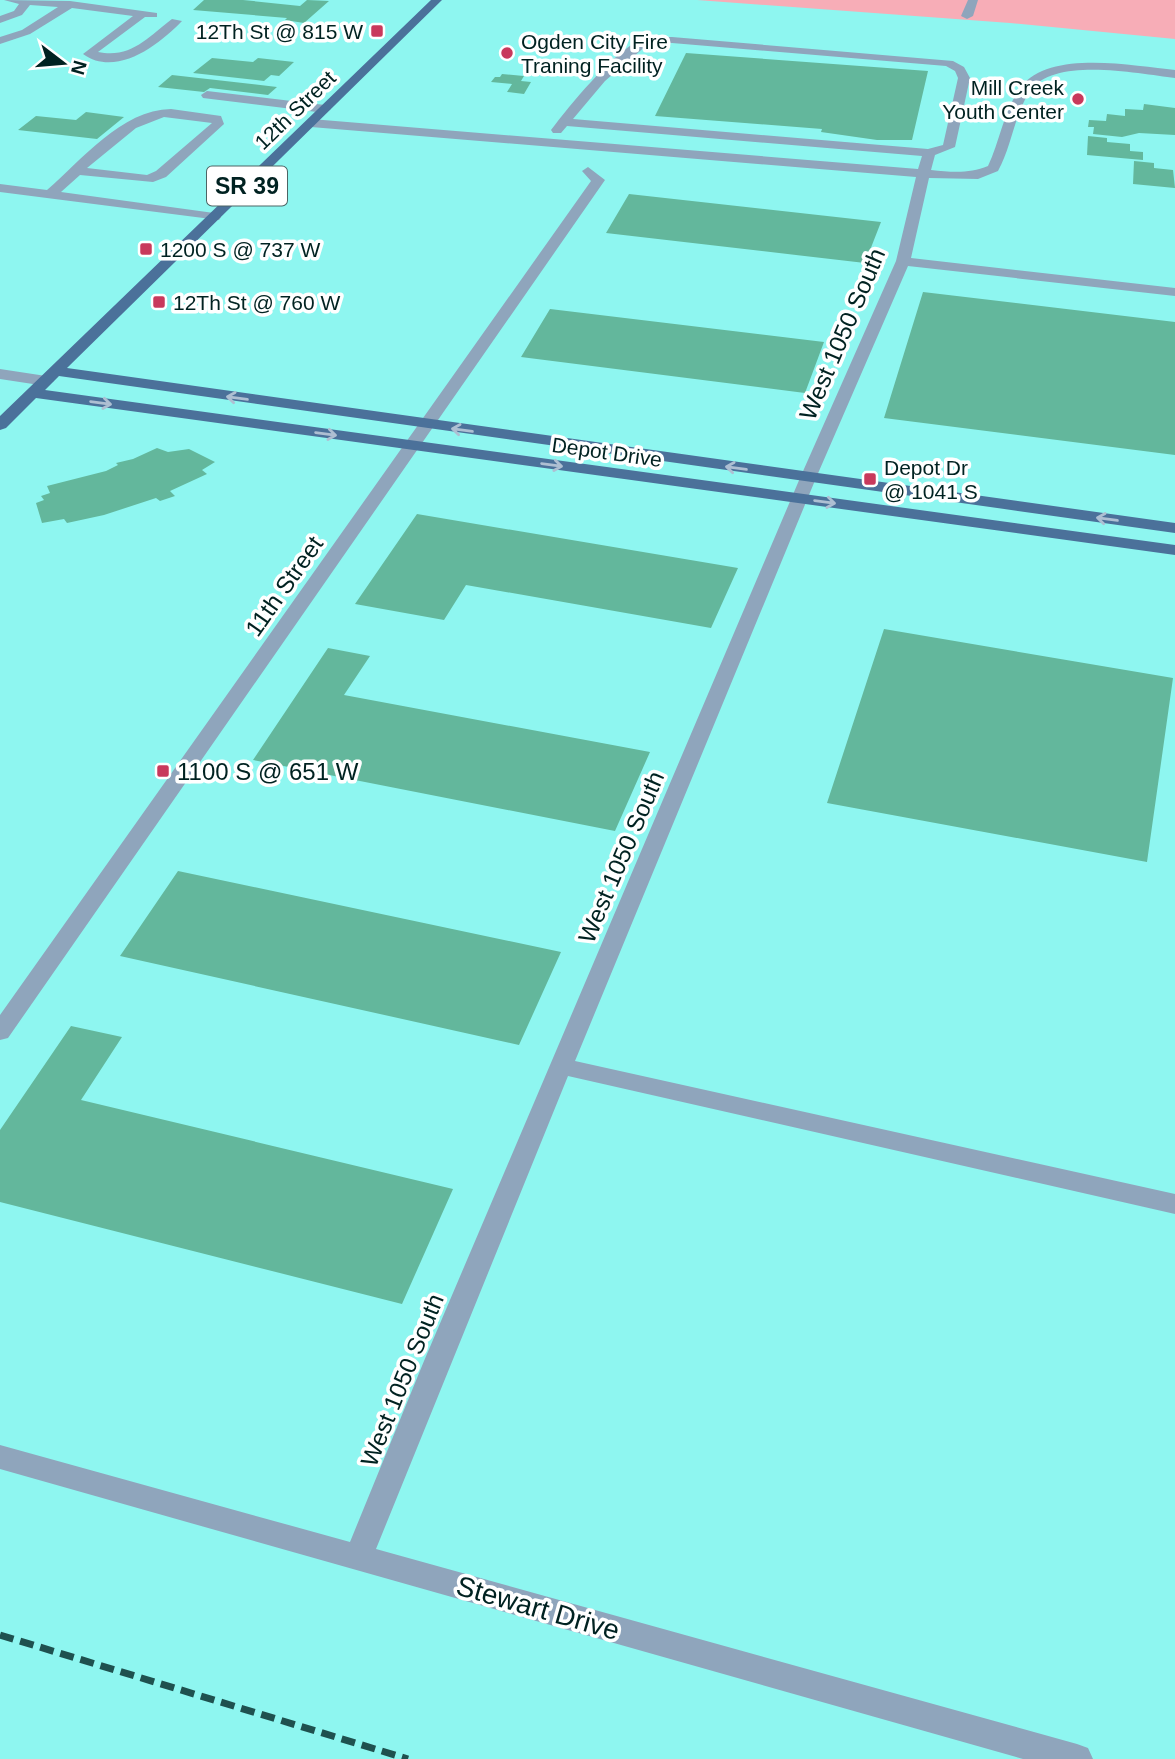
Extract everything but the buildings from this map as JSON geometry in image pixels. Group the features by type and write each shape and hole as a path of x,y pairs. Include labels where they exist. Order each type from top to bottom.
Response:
{"main road":[{"name":"12th Street","path":"0,425 437,0"},
{"name":"Depot Drive","path":"51,376 1175,528"},
{"name":"Depot Drive","path":"33,393 1175,550"}],"street":[{"path":"9,0 73,2 149,14 89,54 123,58 132,55 176,21"},
{"path":"967,16 973,0"},
{"path":"0,20 18,13 26,2"},
{"path":"0,41 26,32 73,2"},
{"path":"549,144 562,122 601,78 645,42 672,40 939,60 960,69 964,78 949,147 929,153 562,122"},
{"path":"311,123 923,175 978,175 993,168 1026,87 1040,74 1061,68 1084,67 1175,74"},
{"path":"207,95 325,109"},
{"path":"50,195 78,171 139,119 160,113 217,119 218,124 161,174 148,179 78,171"},
{"name":"West 1050 South","path":"358,1557 437,1361 799,499 903,261 912,236 929,153"},
{"name":"11th Street","path":"0,1032 599,179 588,172"},
{"path":"0,188 214,217"},
{"path":"903,261 1175,292"},
{"name":"Depot Drive","path":"0,374 51,376"},
{"path":"561,1066 1175,1204"},
{"name":"Stewart Drive","path":"0,1457 1077,1759"}],"shaded area":[{"path":"697,0 1175,0 1175,39 1010,23"}],"railway":[{"path":"0,1635 408,1759"}],"place":[{"name":"12Th St @ 815 W","path":"377,31"},
{"name":"Ogden City Fire Traning Facility","path":"507,53"},
{"name":"Mill Creek Youth Center","path":"1078,99"},
{"name":"1200 S @ 737 W","path":"146,249"},
{"name":"12Th St @ 760 W","path":"159,302"},
{"name":"Depot Dr @ 1041 S","path":"870,479"},
{"name":"1100 S @ 651 W","path":"163,771"}]}
